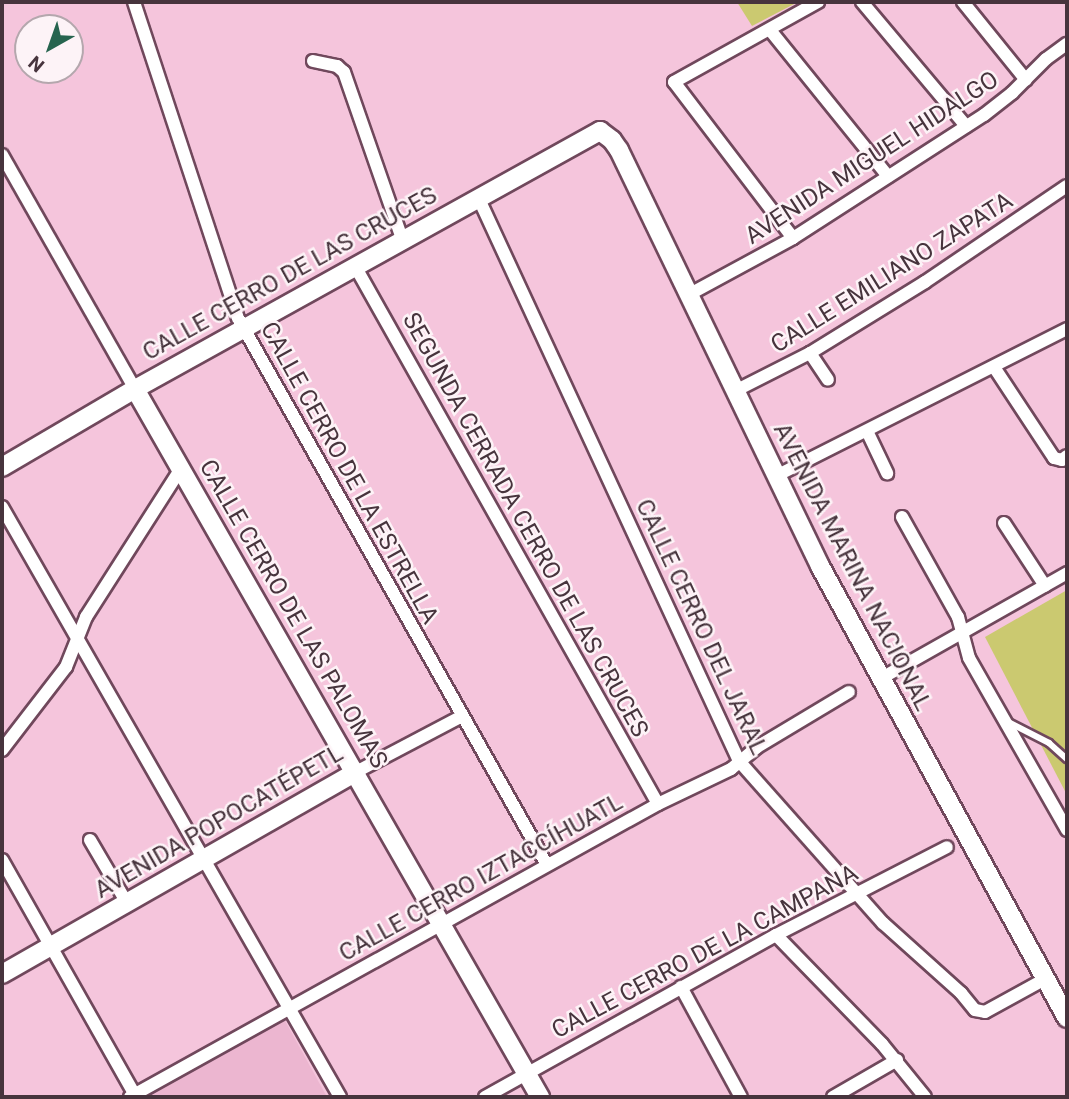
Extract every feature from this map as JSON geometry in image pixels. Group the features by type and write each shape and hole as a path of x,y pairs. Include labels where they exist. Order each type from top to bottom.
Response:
{"street":[{"name":"CALLE CERRO DE LA ESTRELLA","path":"134,2 244,328 547,865"},
{"path":"793,238 674,82 818,2"},
{"path":"862,2 966,126"},
{"path":"963,2 1026,80"},
{"path":"770,30 888,176"},
{"name":"AVENIDA MIGUEL HIDALGO","path":"690,294 793,238 966,126 1026,80 1046,59 1067,44"},
{"path":"313,61 341,68 402,239"},
{"name":"CALLE CERRO DE LAS CRUCES","path":"2,467 135,389 594,131 605,133"},
{"name":"AVENIDA MARINA NACIONAL","path":"605,133 619,150 776,477 880,679 1067,1018"},
{"name":"CALLE CERRO DE LAS PALOMAS","path":"2,155 540,1097"},
{"name":"CALLE EMILIANO ZAPATA","path":"735,391 810,353 925,282 1067,186"},
{"name":"CALLE CERRO DEL JARAL","path":"478,197 738,761 890,930 978,1012 985,1012 1045,979"},
{"name":"SEGUNDA CERRADA CERRO DE LAS CRUCES","path":"355,266 658,804"},
{"path":"776,477 1067,329"},
{"path":"810,353 828,380"},
{"path":"994,367 1046,449 1063,458"},
{"path":"867,431 887,473"},
{"path":"2,750 66,667 86,617 182,467"},
{"path":"2,507 340,1097"},
{"path":"902,517 958,617 969,658 1067,830"},
{"path":"1003,523 1045,586"},
{"path":"880,679 1067,573"},
{"name":"CALLE CERRO IZTACCÍHUATL","path":"134,1096 658,804 721,774 757,747 849,692"},
{"name":"AVENIDA POPOCATÉPETL","path":"2,974 356,772 462,716"},
{"path":"90,840 127,903"},
{"name":"CALLE CERRO DE LA CAMPANA","path":"485,1097 776,935 947,847"},
{"path":"2,860 134,1096"},
{"path":"776,935 897,1060 925,1097"},
{"path":"681,987 741,1097"},
{"path":"833,1097 897,1060"}],"lane":[{"path":"1006,721 1049,743 1067,759"}],"shaded area":[{"path":"737,2 798,2 752,26"},
{"path":"1067,590 1067,795 985,637"},
{"path":"283,1017 327,1097 144,1097"}]}
